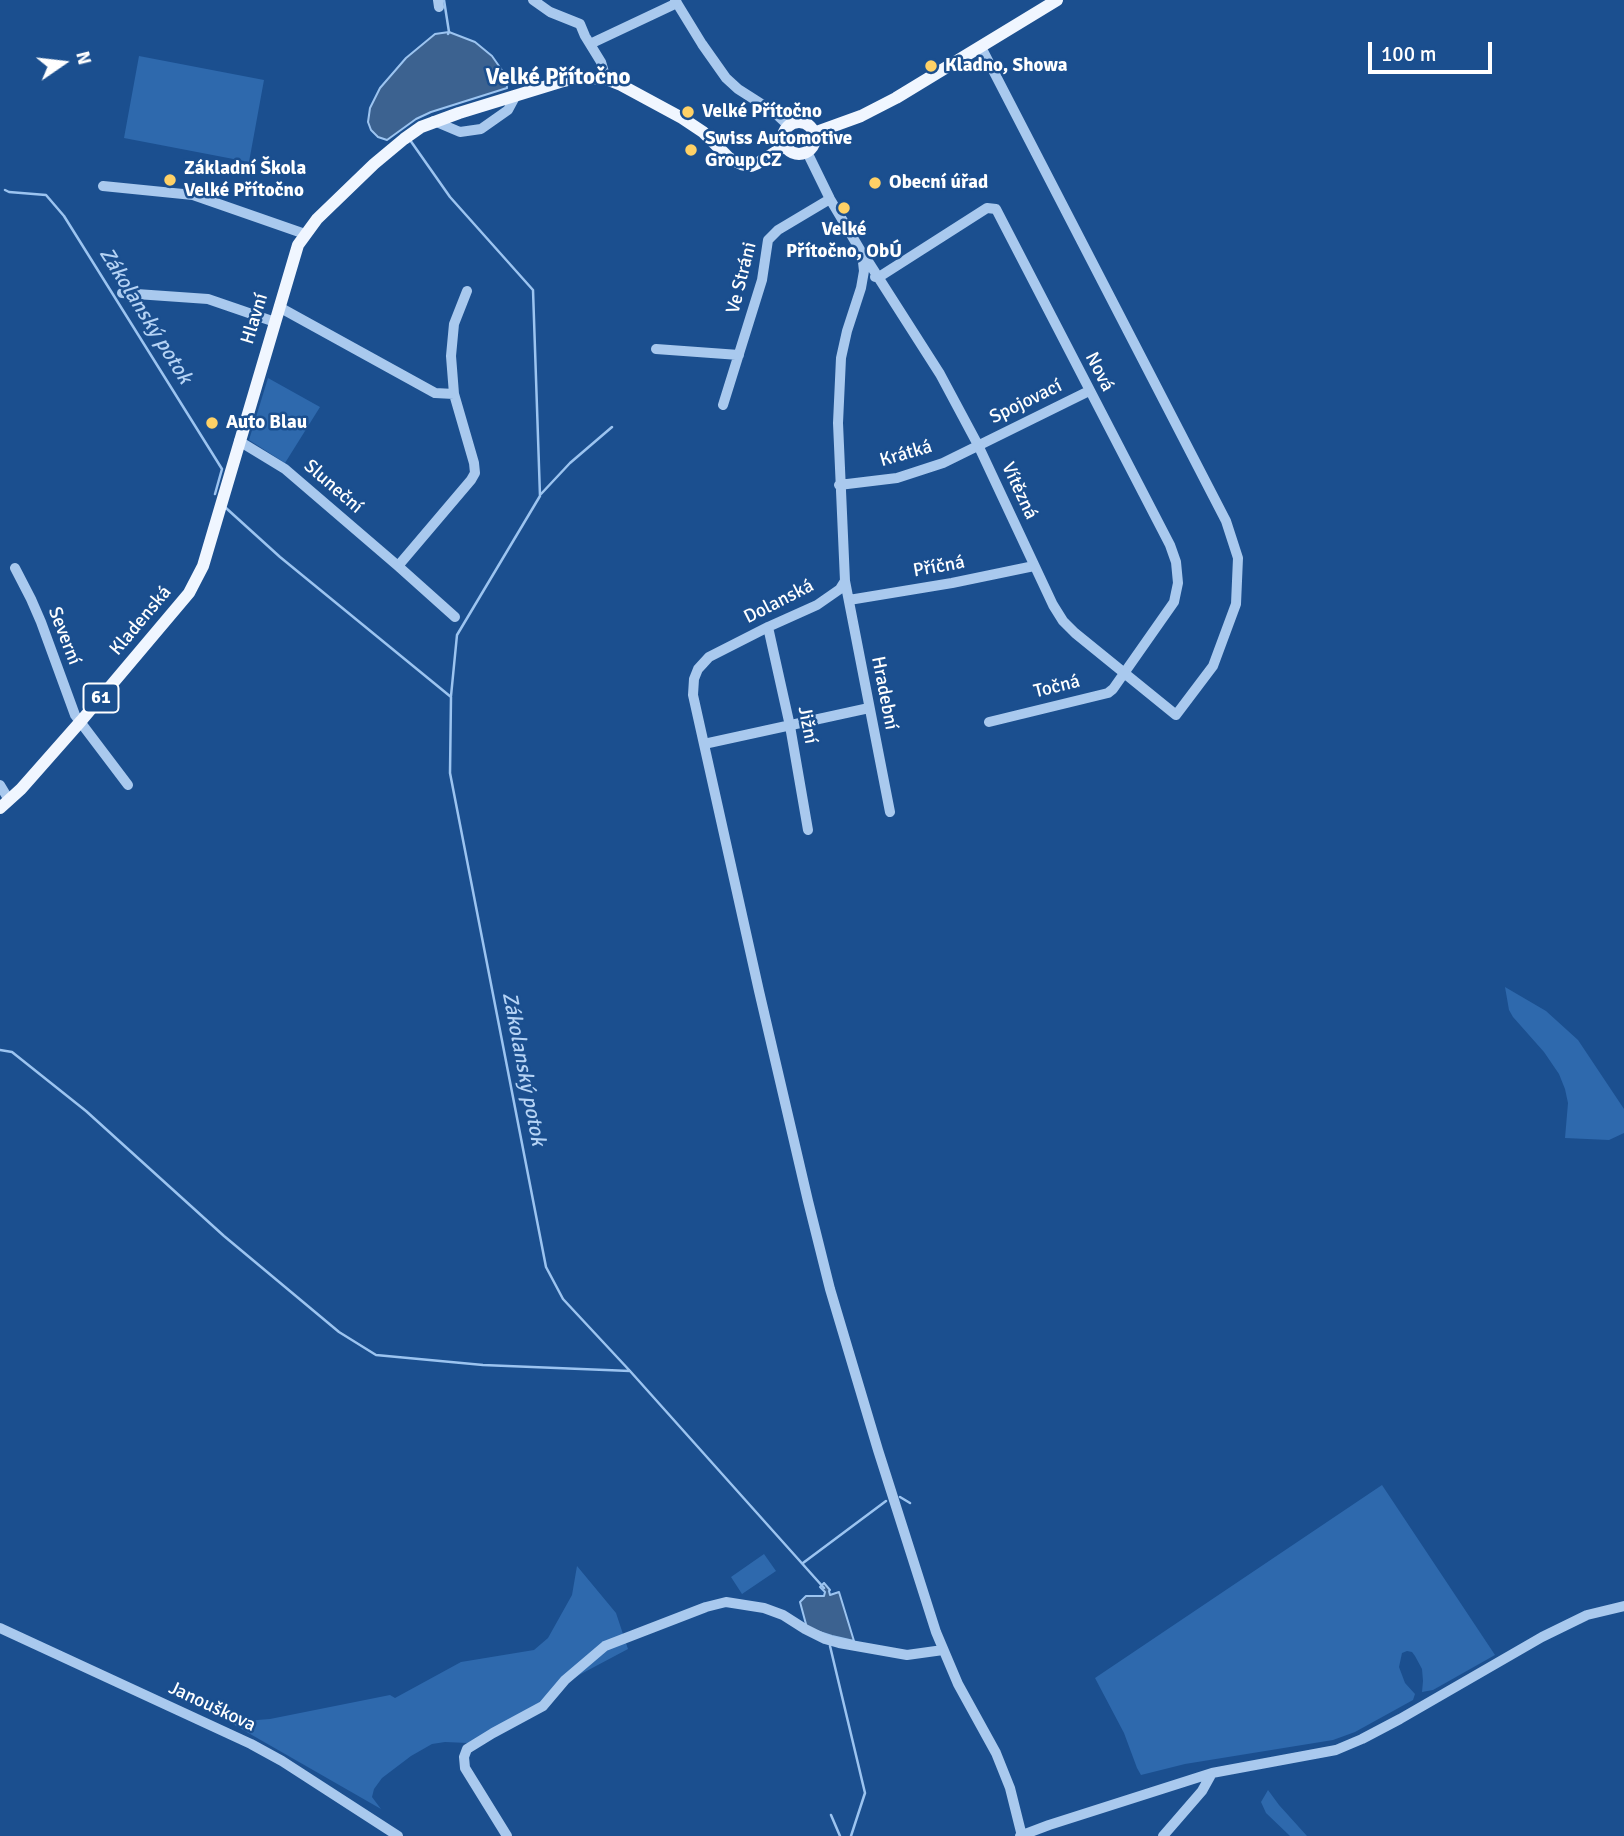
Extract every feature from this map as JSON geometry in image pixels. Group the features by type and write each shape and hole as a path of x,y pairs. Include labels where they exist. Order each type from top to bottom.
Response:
{"main road":[{"path":"814,133 873,110 934,76 1057,0"},
{"name":"Hlavní","path":"195,582 203,566 298,245 304,234 343,193 408,136 434,121 572,79 592,78 606,79 621,85 682,118 741,164 751,166 785,146"},
{"path":"801,123 811,128 814,133 814,144 807,152 795,153 785,146 783,138 789,126 801,123"},
{"name":"Kladenská","path":"5,804 81,721 172,614 195,582"}],"street":[{"path":"533,0 550,12 580,24 601,62 606,79"},
{"path":"590,44 676,2 726,78 738,89 775,112 789,126"},
{"name":"Vítězná","path":"862,253 940,374 978,445 1034,566 1063,621 1176,715 1213,666 1236,604 1238,558 1226,521 981,47"},
{"name":"Hlavní","path":"434,121 460,132 481,129 508,110 515,97"},
{"path":"807,152 830,199 862,253 862,288 841,358 839,485 845,582"},
{"path":"103,186 193,195 304,234"},
{"name":"Ve Stráni","path":"723,405 762,280 768,240 778,230 830,199"},
{"name":"Nová","path":"878,276 987,208 996,209 1170,545 1176,562 1178,583 1174,602 1124,672"},
{"path":"862,280 878,276"},
{"path":"398,566 475,473 454,394 451,356 454,324 467,291"},
{"path":"122,293 208,299 275,322"},
{"path":"279,307 435,393 454,394"},
{"path":"656,349 739,355"},
{"name":"Spojovací","path":"978,445 1089,391"},
{"name":"Sluneční","path":"239,441 285,470 455,617"},
{"name":"Krátká","path":"839,485 886,480 914,473 943,463 978,445"},
{"name":"Příčná","path":"849,600 1034,566"},
{"name":"Severní","path":"15,568 36,610 75,715 128,785"},
{"name":"Hradební","path":"845,582 890,812"},
{"name":"Dolanská","path":"845,582 840,589 817,605 709,657 698,669 693,695 759,991 830,1289 936,1632 958,1684 996,1753 1010,1788 1021,1836"},
{"name":"Jižní","path":"768,627 790,726 808,830"},
{"name":"Točná","path":"989,722 1108,692 1124,672"},
{"path":"704,744 869,708"},
{"path":"0,785 5,804"},
{"path":"507,1836 466,1768 464,1757 467,1749 543,1706 565,1680 606,1646 706,1607 726,1602 764,1608 783,1615 825,1639 839,1643 907,1655 943,1650"},
{"path":"1021,1836 1212,1773 1336,1750 1362,1740 1542,1637 1587,1615 1624,1605"},
{"name":"Janouškova","path":"0,1628 251,1744 398,1836"},
{"path":"1163,1836 1202,1791 1212,1773"}],"shaded area":[{"path":"449,32 475,42 492,56 506,76 507,88 431,112 416,119 387,140 378,137 368,122 370,108 380,88 406,58 435,34"},
{"path":"139,56 264,80 249,162 124,138"},
{"path":"268,378 320,407 285,463 249,440"},
{"path":"1505,987 1546,1011 1578,1040 1624,1109 1624,1133 1609,1140 1565,1138 1568,1103 1565,1089 1559,1074 1544,1052 1513,1017"},
{"path":"1382,1485 1495,1655 1433,1690 1422,1692 1422,1669 1412,1652 1407,1651 1402,1653 1399,1667 1405,1683 1415,1694 1413,1700 1355,1732 1333,1740 1185,1764 1141,1775 1124,1733 1095,1678"},
{"path":"764,1554 776,1571 742,1594 731,1577"},
{"path":"577,1566 616,1613 628,1649 563,1686 546,1706 468,1743 432,1744 411,1756 382,1778 374,1789 372,1797 381,1809 224,1719 270,1719 390,1695 395,1698 461,1662 534,1650 548,1638 572,1595"},
{"path":"824,1583 830,1590 830,1595 839,1592 854,1641 807,1628 800,1602 806,1596 824,1596 825,1592 820,1587"},
{"path":"1268,1790 1307,1836 1290,1836 1266,1813 1261,1802"}],"waterway":[{"path":"444,0 448,34"},
{"path":"410,140 450,197 533,290 540,496 457,635 451,696"},
{"name":"Zákolanský potok","path":"5,190 46,195 64,216 222,469 215,494"},
{"path":"541,494 570,463 612,427"},
{"name":"Zákolanský potok","path":"226,508 280,557 451,697 450,773 546,1267 563,1299 824,1588"},
{"path":"0,1050 12,1052 86,1111 224,1236 339,1332 376,1355 483,1365 630,1371"},
{"path":"900,1497 910,1503"},
{"path":"803,1563 886,1501"},
{"name":"Zákolanský potok","path":"830,1646 865,1793 851,1836"},
{"path":"831,1815 840,1836"}],"place":[{"name":"Kladno, Showa","path":"931,66"},
{"name":"Velké Přítočno","path":"688,112"},
{"name":"Swiss Automotive Group CZ","path":"691,150"},
{"name":"Základní Škola Velké Přítočno","path":"170,180"},
{"name":"Obecní úřad","path":"875,183"},
{"name":"Velké Přítočno, ObÚ","path":"844,208"},
{"name":"Auto Blau","path":"212,423"}],"district":[{"name":"Velké Přítočno","path":"558,78"}]}
